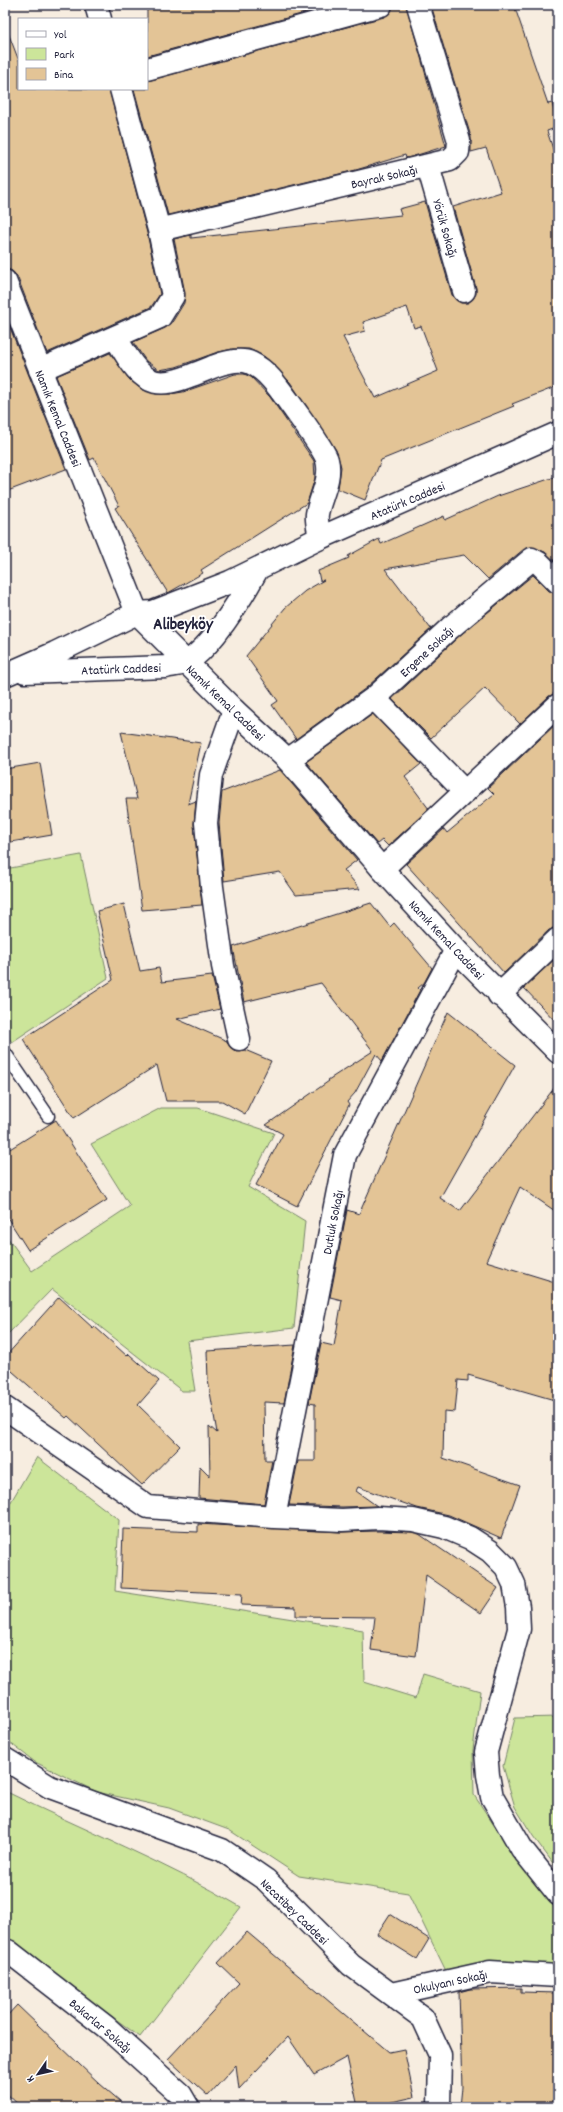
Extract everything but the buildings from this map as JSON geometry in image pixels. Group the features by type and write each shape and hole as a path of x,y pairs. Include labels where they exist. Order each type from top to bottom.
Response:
{"street":[{"path":"96,5 100,18"},
{"path":"148,69 381,5"},
{"name":"Bayrak Sokağı","path":"159,230 450,160 458,152 459,141 418,5"},
{"path":"40,370 116,338 160,316 173,296 159,230 121,90"},
{"name":"Yörük Sokağı","path":"428,166 464,291"},
{"name":"Namık Kemal Caddesi","path":"5,281 137,613 234,710 288,760 382,869 456,950 499,995 558,1052"},
{"path":"116,338 130,363 142,377 153,382 164,384 224,362 250,362 266,373 299,417 327,460 327,483 317,515 320,538"},
{"name":"Atatürk Caddesi","path":"7,674 55,653 137,613 153,612 257,570 320,538 558,434"},
{"name":"Ergene Sokağı","path":"288,760 374,698 450,628 532,559 540,563 558,582"},
{"path":"186,663 210,639 241,598 257,570"},
{"name":"Atatürk Caddesi","path":"7,674 166,667 186,663"},
{"path":"374,698 465,792"},
{"path":"382,869 558,705"},
{"path":"234,710 211,775 206,823 212,887 223,966 239,1039"},
{"path":"499,995 558,940"},
{"name":"Dutluk Sokağı","path":"274,1518 345,1155 456,950"},
{"path":"5,1408 148,1507 274,1518 342,1520 378,1518 414,1520 444,1527 470,1538 490,1551 506,1566 514,1584 518,1607 519,1629 486,1752 492,1797 522,1849 558,1894"},
{"name":"Necatibey Caddesi","path":"5,1759 50,1787 222,1850 266,1880 351,1965 423,2018 440,2055 439,2107"},
{"name":"Bakarlar Sokağı","path":"5,1951 8,1951 106,2027 181,2095 188,2107"},
{"name":"Okulyanı Sokağı","path":"391,1994 490,1972 558,1976"}],"lane":[{"path":"5,1053 48,1116"}],"green space":[{"path":"81,855 108,978 12,1042 5,1033 5,869"},
{"path":"161,1108 198,1108 274,1133 248,1187 305,1221 294,1328 187,1341 195,1391 182,1391 52,1289 5,1337 5,1234 32,1271 130,1206 91,1144"},
{"path":"37,1457 119,1520 115,1591 363,1630 364,1682 416,1698 423,1674 480,1691 473,1750 474,1795 521,1866 558,1912 558,1967 446,1971 408,1893 299,1876 229,1830 169,1808 97,1792 35,1762 5,1739 5,1512"},
{"path":"558,1717 558,1870 533,1836 515,1807 503,1766 515,1718"},
{"path":"5,1791 183,1875 241,1907 140,2037 5,1938"}],"district":[{"name":"Alibeyköy","path":"183,623"}]}
